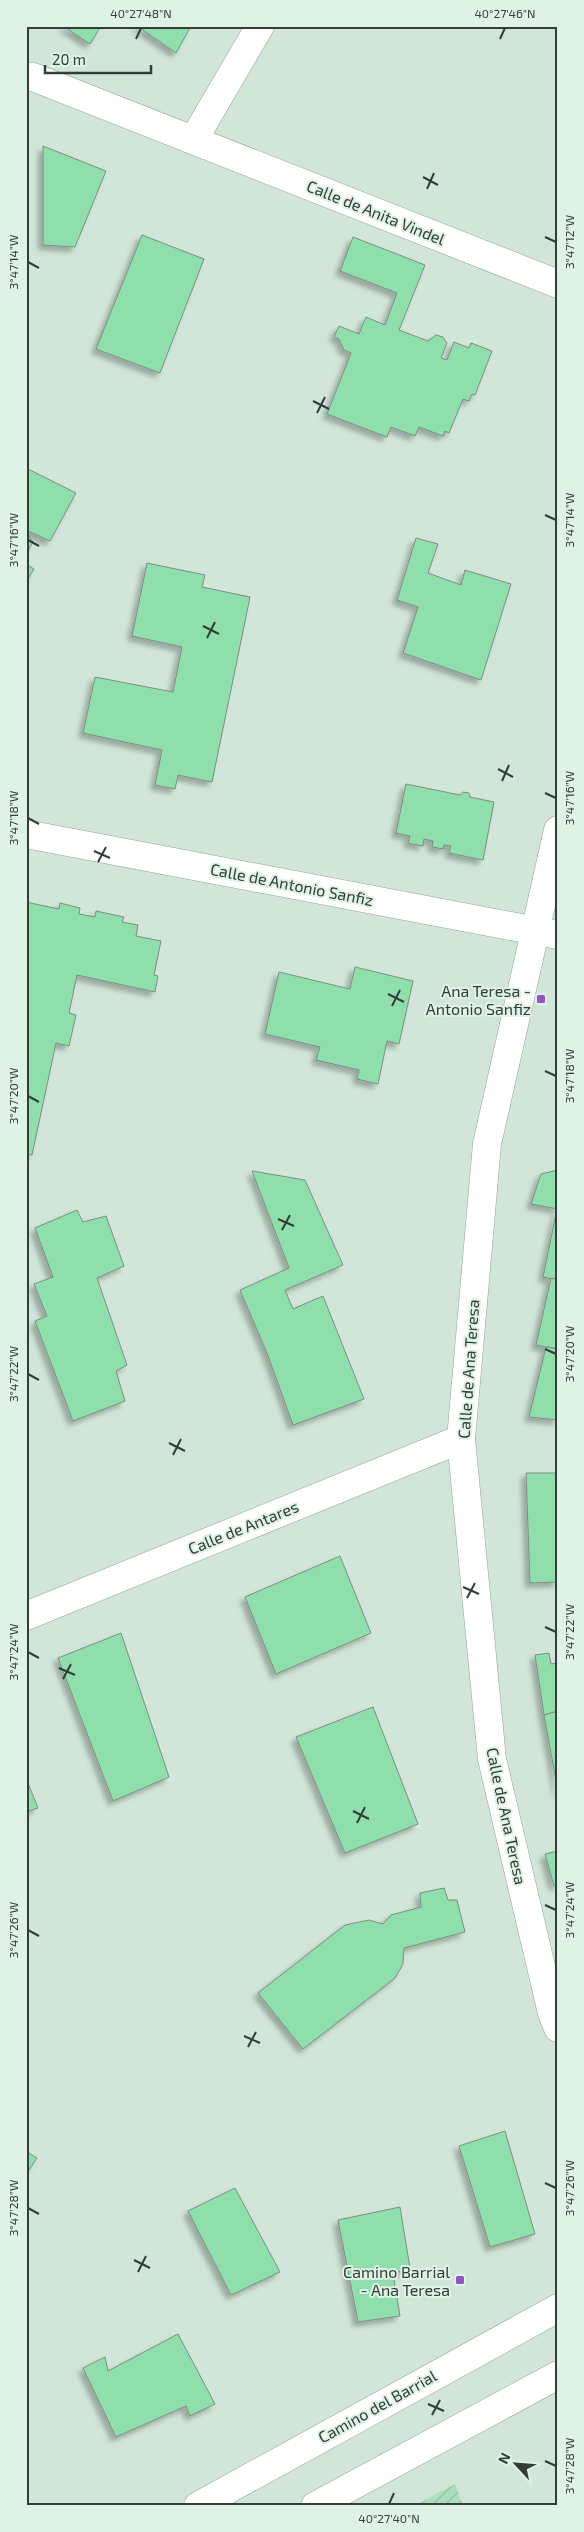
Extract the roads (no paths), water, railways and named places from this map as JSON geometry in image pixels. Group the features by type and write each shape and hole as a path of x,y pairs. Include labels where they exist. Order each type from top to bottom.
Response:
{"street":[{"path":"194,139 260,26"},
{"name":"Calle de Anita Vindel","path":"30,77 194,139 558,284"},
{"name":"Calle de Ana Teresa","path":"558,830 546,932 487,1144 461,1439 492,1759 552,2013 558,2028"},
{"name":"Calle de Antonio Sanfiz","path":"26,834 546,932"},
{"name":"Calle de Antares","path":"26,1616 461,1439"},
{"name":"Camino del Barrial","path":"198,2506 558,2308"},
{"path":"315,2506 558,2375"}],"place":[{"name":"Ana Teresa - Antonio Sanfiz","path":"541,999"},
{"name":"Camino Barrial - Ana Teresa","path":"460,2280"}]}
